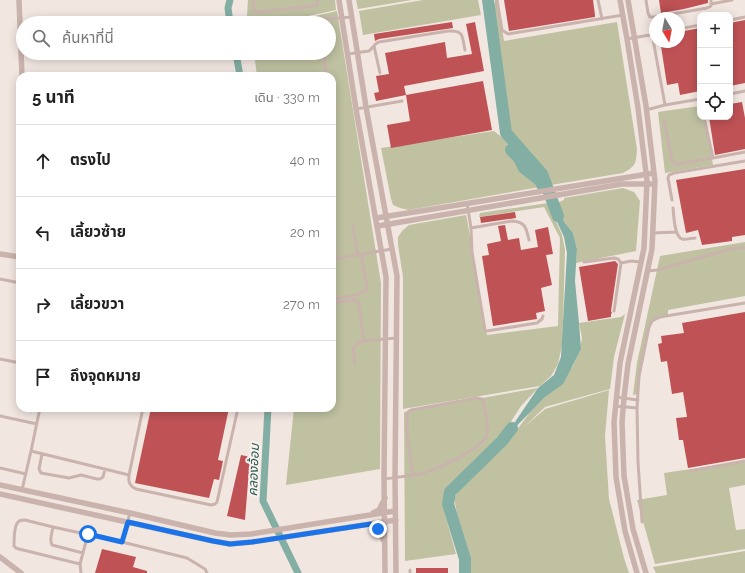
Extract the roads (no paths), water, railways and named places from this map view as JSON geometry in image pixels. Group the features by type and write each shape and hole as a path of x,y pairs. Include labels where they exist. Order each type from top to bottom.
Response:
{"street":[{"path":"19,0 20,16"},
{"path":"339,0 356,109 386,277 384,479 385,573"},
{"path":"349,0 366,107 388,224 396,276 396,573"},
{"path":"620,0 638,112 647,184 644,248 620,363 614,422 616,477 625,531 637,573"},
{"path":"628,0 646,110 655,184 652,249 628,364 622,422 624,476 633,529 646,573"},
{"path":"21,60 22,72"},
{"path":"376,218 654,172"},
{"path":"378,226 622,184 655,184"},
{"path":"0,254 16,256"},
{"path":"0,485 215,533 230,535 251,534 396,511"},
{"path":"0,494 230,544 396,520"},
{"path":"370,515 379,510 385,498"},
{"path":"371,524 378,529 385,543"},
{"path":"0,557 21,573"}],"lane":[{"path":"253,0 254,11 257,12 313,6 317,5 318,0"},
{"path":"496,0 502,30 504,33 508,34 623,15"},
{"path":"598,0 602,19"},
{"path":"646,0 650,17 707,8 711,6 711,2 732,0"},
{"path":"336,18 352,17"},
{"path":"733,19 745,17"},
{"path":"685,28 697,26"},
{"path":"347,54 369,51 376,43 379,42 455,30 462,36 465,50"},
{"path":"627,40 649,35"},
{"path":"374,46 380,73"},
{"path":"655,48 665,105"},
{"path":"324,60 326,72"},
{"path":"733,93 745,91"},
{"path":"356,109 402,100"},
{"path":"646,110 697,100"},
{"path":"664,120 672,161 675,164 745,152"},
{"path":"705,120 712,158"},
{"path":"672,200 668,178 670,175 674,173 745,161"},
{"path":"467,204 471,228 472,252 485,330 487,331 537,323 543,316"},
{"path":"673,208 676,232 680,238 683,240 695,238"},
{"path":"471,228 512,221 519,222 525,226 529,240"},
{"path":"336,298 355,295 366,290 367,287 353,226"},
{"path":"653,233 676,232"},
{"path":"648,271 657,270 735,248 745,248"},
{"path":"336,258 392,249"},
{"path":"584,262 614,258 618,259 621,263"},
{"path":"621,263 641,262"},
{"path":"614,311 621,263"},
{"path":"0,279 16,282"},
{"path":"336,302 352,300 358,301 364,342"},
{"path":"642,522 638,462 637,408 639,376 649,328 652,321 660,317 745,303"},
{"path":"356,364 354,347 358,342 396,338"},
{"path":"0,359 16,362"},
{"path":"616,397 638,400"},
{"path":"384,479 413,475 424,472 443,465 471,451 483,441 487,435 488,427 482,399 477,398 411,410 408,412 407,433 413,475"},
{"path":"615,406 623,408 637,408"},
{"path":"22,490 39,412"},
{"path":"142,412 128,480 129,484 136,489 211,505 217,502 237,412"},
{"path":"0,416 37,424"},
{"path":"31,451 129,475"},
{"path":"42,454 39,469 41,473 69,478 81,475 100,479 103,477 105,469"},
{"path":"690,471 745,461"},
{"path":"0,468 26,474"},
{"path":"122,542 130,513"},
{"path":"80,564 16,548 14,546 17,523 25,520 187,558 205,569 207,573"},
{"path":"53,527 51,540 52,544 83,553"},
{"path":"81,573 80,564 88,534"}],"water":[{"path":"558,200 559,211 565,223 573,233 577,249 575,281 581,349 563,384 545,397 502,441 538,388 554,375 561,357 567,253 564,237 548,202"}],"waterway":[{"name":"คลองอ้อม","path":"229,16 228,8 230,0"},
{"path":"488,0 506,133 542,174 558,216"},
{"name":"คลองอ้อม","path":"237,60 239,72"},
{"path":"511,150 519,158 524,168 542,182 542,185"},
{"name":"คลองอ้อม","path":"268,412 263,501 298,573"},
{"path":"465,573 465,559 448,504 450,492 502,441 512,428"}]}
